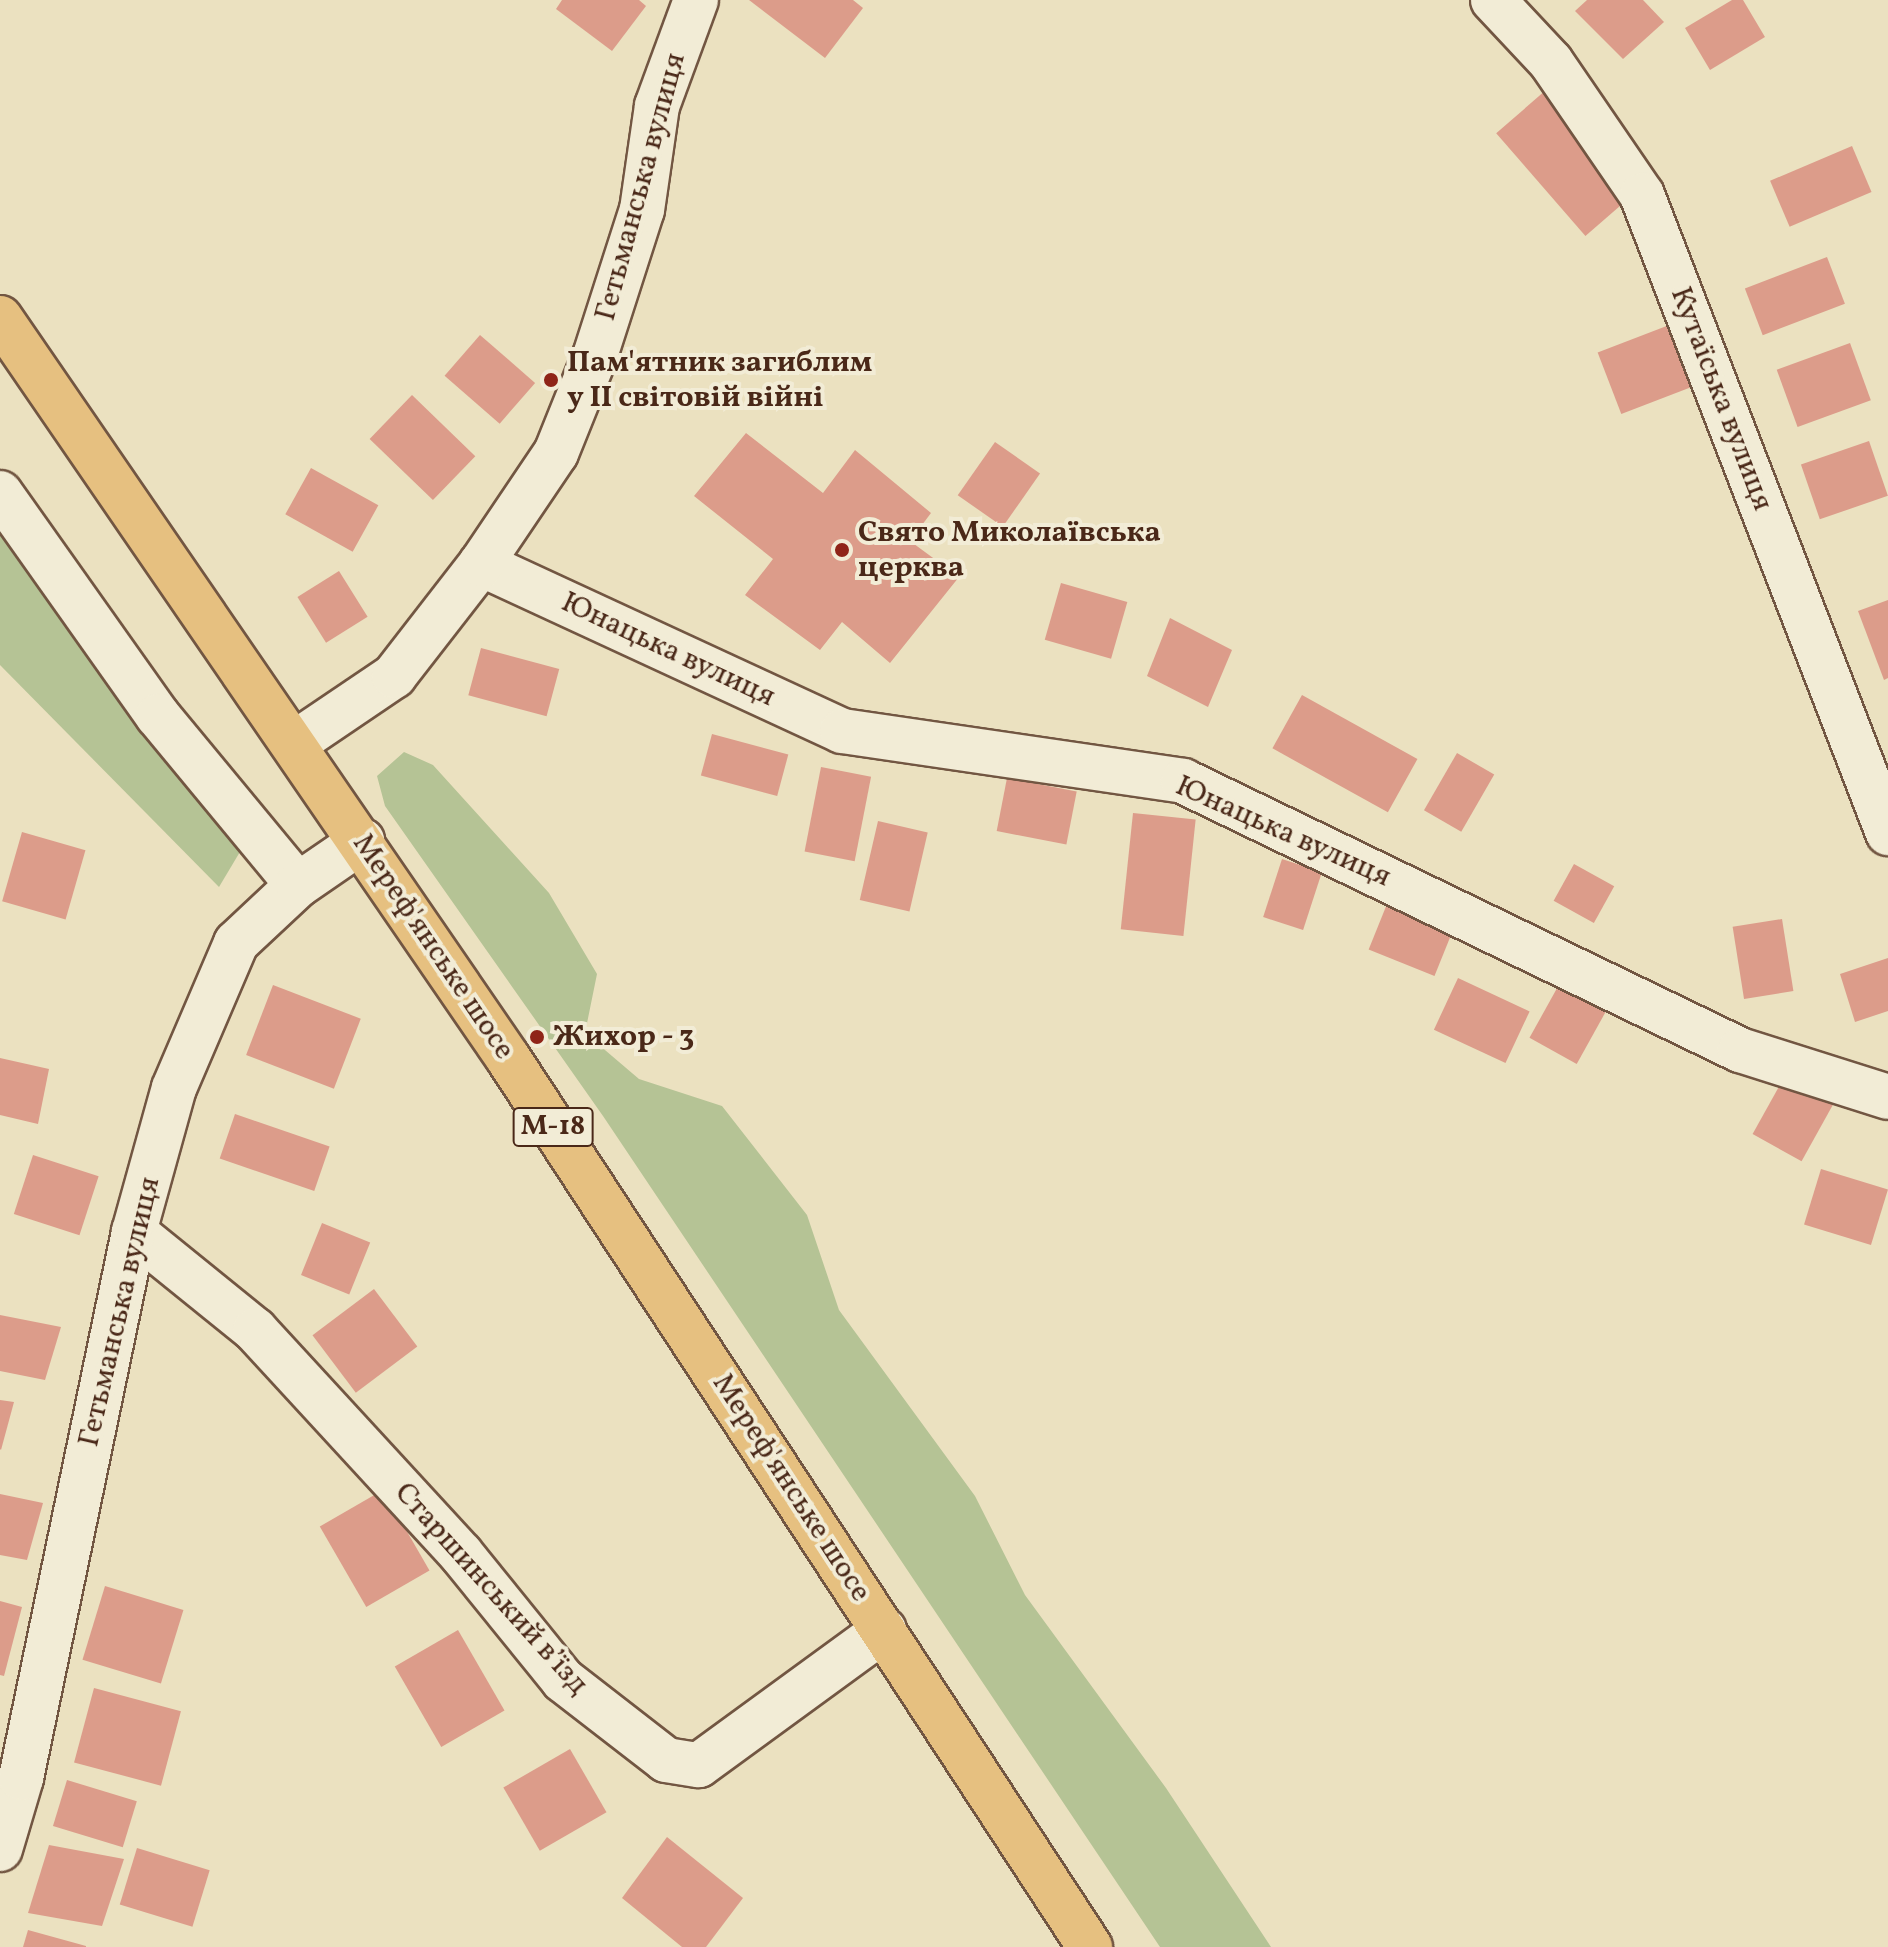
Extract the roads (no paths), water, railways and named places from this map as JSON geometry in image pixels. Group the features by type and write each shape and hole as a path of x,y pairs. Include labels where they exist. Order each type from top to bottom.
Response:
{"highway":[{"name":"Мереф'янське шосе","path":"0,318 362,841 1090,1947"}],"street":[{"name":"Гетьманська вулиця","path":"295,743 394,676 481,564 556,453 595,356 642,210 657,106 696,0"},
{"name":"Кутаїська вулиця","path":"1493,0 1551,62 1642,195 1888,833"},
{"path":"0,493 158,716 298,885"},
{"name":"Юнацька вулиця","path":"481,564 842,731 1183,781 1740,1050 1888,1097"},
{"name":"Гетьманська вулиця","path":"0,1849 21,1778 134,1232 174,1088 236,943 298,885 362,841"},
{"name":"Старшинський в’їзд","path":"134,1232 255,1330 461,1554 563,1680 666,1760 699,1765 884,1630"}],"place":[{"name":"Пам'ятник загиблим у II світовій війні","path":"551,380"},
{"name":"Свято Миколаївська церква","path":"842,550"},
{"name":"Жихор - 3","path":"537,1037"}]}
